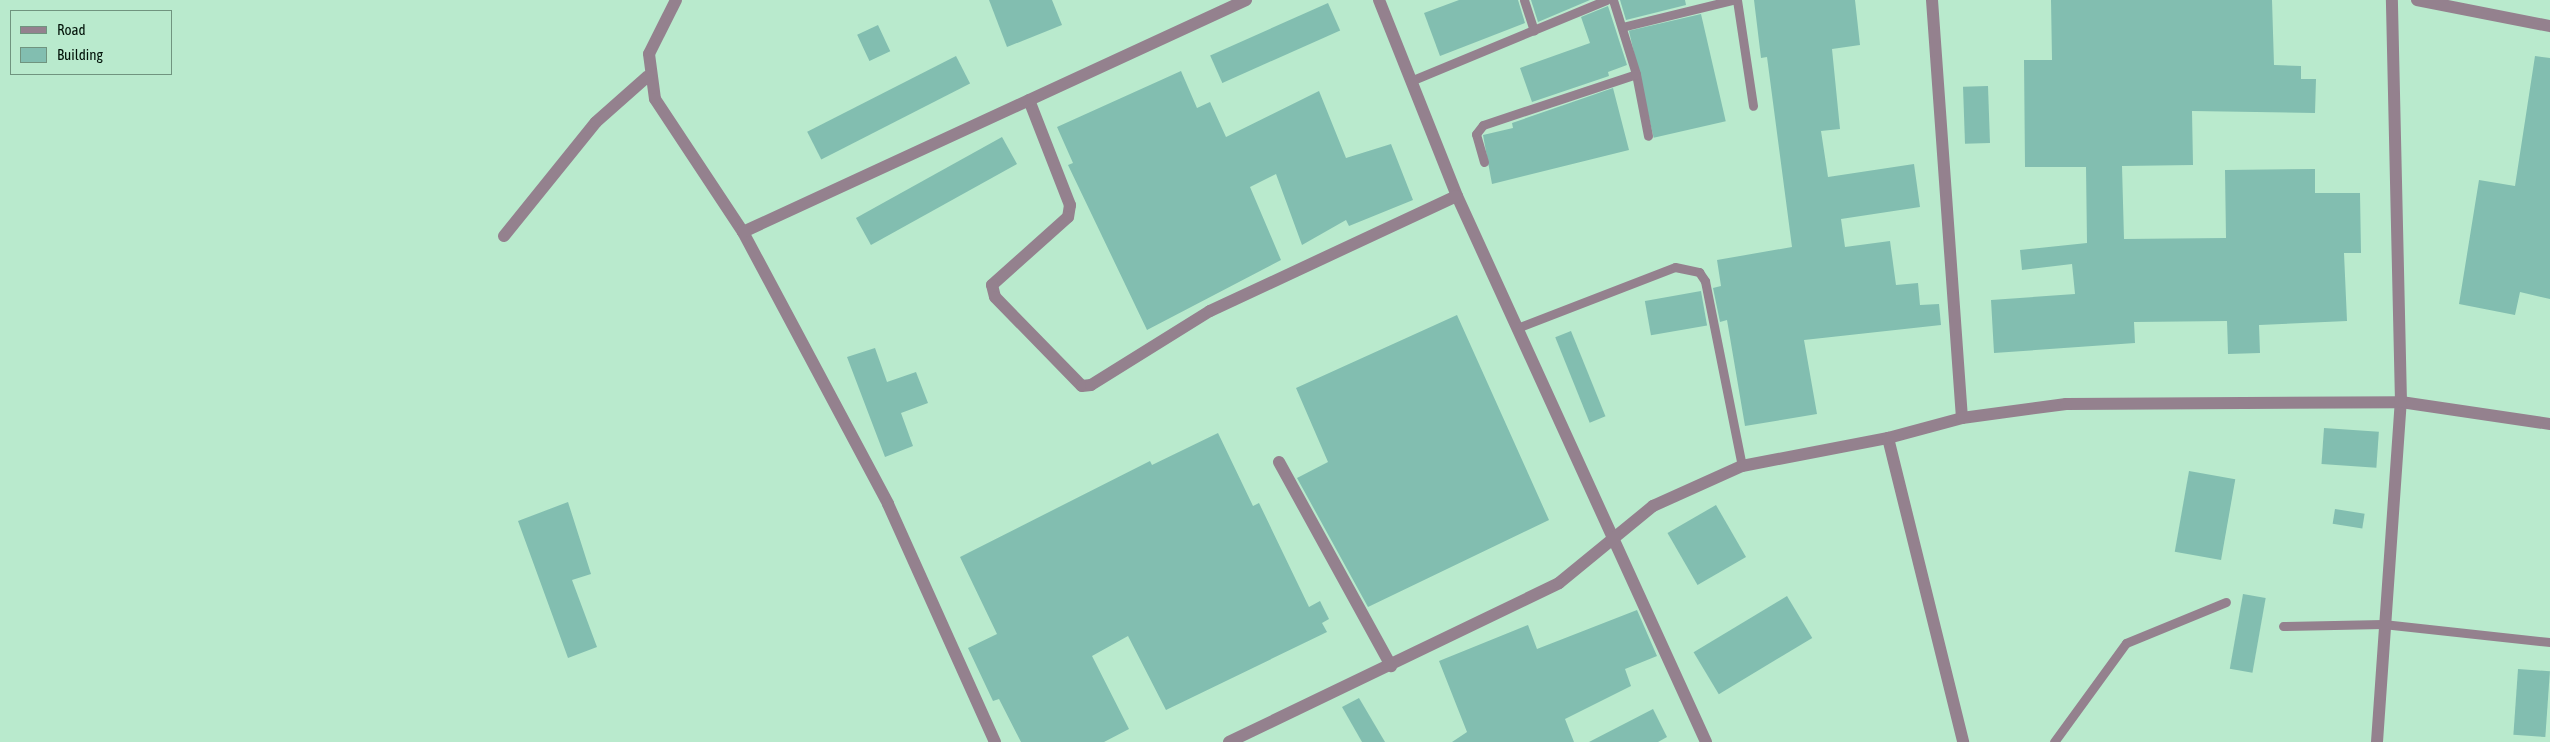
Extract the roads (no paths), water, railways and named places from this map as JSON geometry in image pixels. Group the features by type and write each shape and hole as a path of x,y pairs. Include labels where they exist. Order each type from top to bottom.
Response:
{"street":[{"path":"676,0 656,33 648,76 666,119 743,232 888,504 995,742"},
{"path":"743,232 1246,0"},
{"path":"1379,0 1413,80 1457,196 1612,541 1706,742"},
{"path":"1932,0 1962,418"},
{"path":"2377,742 2383,624 2401,402 2392,0"},
{"path":"2417,0 2550,26"},
{"path":"504,236 596,122 648,76"},
{"path":"1029,100 1070,205 1068,217 992,285 995,297 1082,386 1090,385 1210,311 1457,196"},
{"path":"1229,742 1391,666 1559,583 1654,506 1742,466 1888,438 1962,418 2066,404 2145,400 2401,402 2550,424"},
{"path":"1888,438 1964,742"},
{"path":"1279,462 1391,666"}],"lane":[{"path":"1524,0 1534,30"},
{"path":"1413,80 1606,0"},
{"path":"1613,0 1636,74 1648,136"},
{"path":"1622,27 1733,0"},
{"path":"1737,0 1753,106"},
{"path":"1484,162 1476,134 1483,125 1636,74"},
{"path":"1516,328 1675,267 1699,272 1705,281 1742,466"},
{"path":"2054,742 2126,643 2226,602"},
{"path":"2283,626 2383,624 2550,642"}]}
